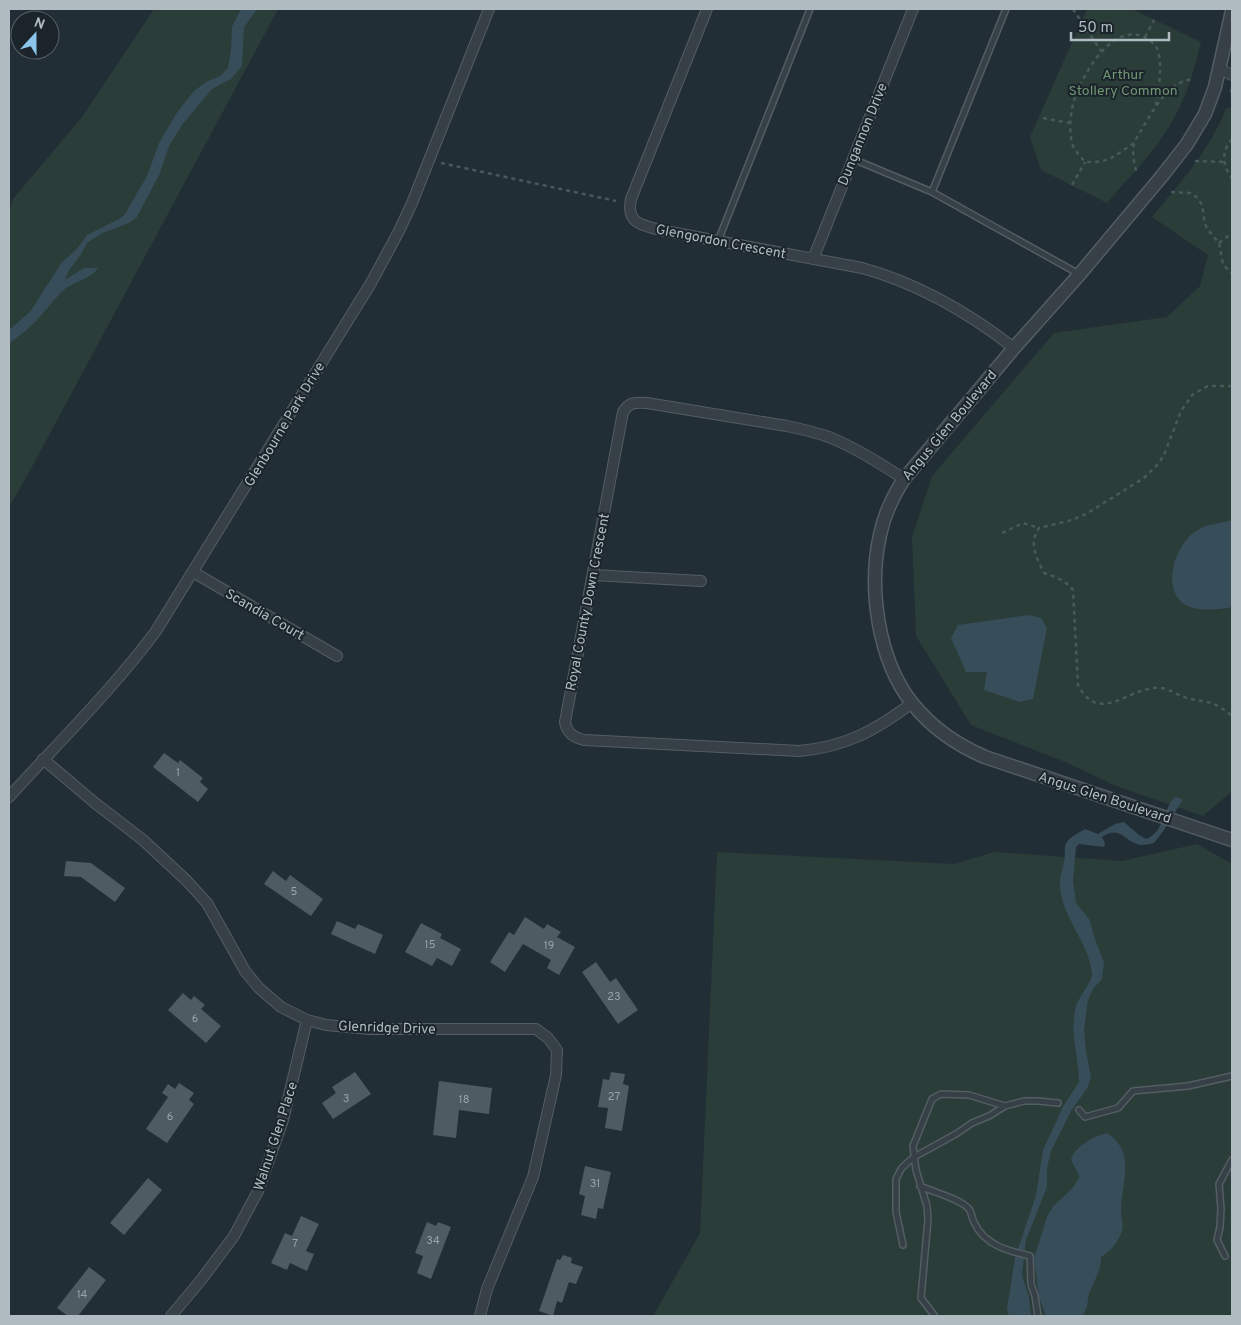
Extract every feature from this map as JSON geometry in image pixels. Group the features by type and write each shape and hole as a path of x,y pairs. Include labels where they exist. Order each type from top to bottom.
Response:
{"street":[{"name":"Glenbourne Park Drive","path":"9,796 98,702 156,631 370,284 412,203 489,9"},
{"name":"Glengordon Crescent","path":"707,9 634,193 630,210 633,220 644,226 862,268 904,282 920,289 993,332 1014,348"},
{"name":"Dungannon Drive","path":"813,259 913,9"},
{"name":"Angus Glen Boulevard","path":"1232,11 1220,69 1208,107 1187,144 1079,275 1014,348 904,479 891,502 880,533 876,560 876,602 887,656 897,678 912,703 947,735 970,750 1008,765 1232,840"},
{"path":"1220,69 1232,75"},
{"name":"Royal County Down Crescent","path":"904,479 854,448 827,436 787,426 647,403 632,403 623,412 565,716 566,728 570,734 584,740 780,750 818,750 867,733 881,726 912,703"},
{"name":"Scandia Court","path":"193,572 337,656"},
{"path":"592,575 701,581"},
{"name":"Glenridge Drive","path":"43,759 94,803 143,840 175,869 207,904 245,971 281,1007 307,1020 326,1025 370,1029 536,1029 548,1038 557,1050 556,1075 533,1177 487,1289 480,1316"},
{"name":"Walnut Glen Place","path":"171,1316 234,1236 258,1191 283,1120 307,1020"}],"lane":[{"path":"718,241 810,9"},
{"path":"932,192 1006,9"},
{"path":"852,159 932,192 1079,275"},
{"path":"1079,1110 1085,1117 1100,1114 1118,1108 1133,1091 1188,1086 1232,1076"},
{"path":"934,1315 921,1298 928,1219 927,1206 920,1186 913,1146 932,1099 941,1094 968,1094 1005,1106"},
{"path":"903,1245 896,1212 896,1179 901,1169 914,1157 1005,1106 1024,1101 1038,1100 1058,1103"},
{"path":"1225,1256 1217,1240 1221,1209 1220,1184 1232,1160"},
{"path":"920,1186 956,1201 970,1210 975,1224 992,1244 1012,1252 1030,1256 1031,1284 1038,1316"}],"path":[{"path":"1073,9 1101,51"},
{"path":"1144,37 1154,20"},
{"path":"1085,162 1072,145 1070,123 1074,102 1080,83 1101,51 1110,43 1126,36 1144,37 1154,44 1158,50 1159,79 1156,105"},
{"path":"1085,162 1107,161 1134,143 1156,105 1171,88 1184,79 1194,79"},
{"path":"1231,89 1232,94"},
{"path":"1043,118 1070,123"},
{"path":"1232,139 1224,153 1224,162 1232,178"},
{"path":"1134,143 1133,159 1136,171"},
{"path":"1072,184 1085,162"},
{"path":"1195,162 1224,162"},
{"path":"441,163 616,201"},
{"path":"1171,192 1190,193 1198,198 1202,205 1205,224 1219,243 1223,264 1232,274"},
{"path":"1219,243 1232,233"},
{"path":"1002,533 1023,523 1039,528 1072,520 1086,514 1144,478 1164,455 1181,411 1194,394 1208,386 1232,386"},
{"path":"1039,528 1034,542 1034,551 1044,573 1068,583 1073,590 1078,685 1084,696 1092,701 1103,704 1123,699 1147,689 1160,688 1184,697 1215,705 1232,716"}],"green space":[{"path":"154,9 278,9 9,507 9,214 12,200 82,117"},
{"name":"Arthur Stollery Common","path":"1087,9 1132,9 1201,42 1189,85 1170,125 1148,156 1107,203 1041,170 1030,137"},
{"path":"1232,107 1232,793 1203,816 1116,786 1065,762 971,725 916,636 912,537 932,476 1054,333 1167,317 1200,286 1208,255 1152,217 1203,153 1226,109"},
{"path":"1197,844 1232,864 1232,1316 653,1316 700,1233 717,852 954,864 994,852 1122,861"}],"water":[{"path":"242,9 257,9 244,27 242,66 231,79 212,89 182,125 169,146 160,173 137,217 129,223 102,233 87,243 69,270 65,280 84,268 98,268 95,272 65,289 30,327 9,344 9,330 30,312 62,262 76,250 87,235 125,214 147,176 159,143 176,114 194,91 206,82 220,76 228,68 232,27"},
{"path":"1232,520 1232,605 1229,608 1208,610 1188,606 1179,600 1174,591 1172,580 1173,568 1182,546 1188,537 1200,528"},
{"path":"1029,615 1041,618 1047,628 1033,699 1020,702 984,690 987,672 966,672 951,638 958,625"},
{"path":"1175,797 1183,799 1154,843 1136,844 1114,832 1102,837 1105,843 1104,847 1079,844 1076,847 1073,881 1076,903 1089,919 1104,962 1102,979 1093,989 1088,1000 1084,1030 1091,1077 1088,1087 1071,1111 1051,1151 1047,1168 1047,1187 1026,1240 1022,1275 1029,1297 1031,1316 1009,1316 1007,1309 1015,1258 1036,1195 1043,1150 1064,1105 1079,1082 1074,1038 1075,1010 1092,977 1086,950 1064,906 1061,894 1060,880 1065,857 1065,846 1071,838 1085,829 1098,834 1115,824 1124,822 1146,839 1152,836 1160,827"},
{"path":"1107,1133 1122,1149 1125,1159 1121,1211 1122,1231 1114,1246 1101,1257 1099,1271 1082,1316 1046,1316 1039,1297 1034,1258 1047,1217 1053,1206 1072,1189 1079,1178 1071,1160 1076,1150 1086,1142"}],"building":[{"path":"164,753 178,763 180,760 203,778 200,782 208,789 198,802 153,767"},
{"path":"66,861 91,863 125,888 115,902 81,877 64,876"},
{"path":"273,871 286,881 290,875 323,899 311,916 264,884"},
{"path":"525,917 544,929 547,924 561,932 557,937 575,947 559,975 547,968 551,960 523,944 505,972 490,962 509,932 514,935"},
{"path":"337,921 355,929 358,924 383,935 375,954 331,934"},
{"path":"421,923 442,934 440,938 461,949 452,966 437,958 432,966 405,952"},
{"path":"596,962 610,982 616,978 638,1010 618,1024 582,972"},
{"path":"183,993 191,1000 194,996 205,1005 201,1009 221,1026 206,1043 168,1010"},
{"path":"355,1072 371,1094 333,1119 322,1103 336,1093 332,1087"},
{"path":"611,1072 625,1074 623,1084 629,1086 622,1131 605,1128 608,1108 598,1107 603,1079 609,1080"},
{"path":"439,1081 492,1088 489,1114 459,1110 456,1138 433,1135"},
{"path":"179,1083 194,1093 189,1100 194,1104 167,1143 146,1129 168,1097 162,1093 168,1084 175,1089"},
{"path":"585,1166 611,1172 603,1209 598,1208 596,1219 581,1215 585,1196 579,1194"},
{"path":"148,1178 162,1190 124,1235 110,1223"},
{"path":"301,1216 319,1224 306,1251 314,1254 307,1271 290,1263 287,1270 271,1263 285,1233 292,1236"},
{"path":"427,1222 436,1226 438,1222 451,1227 431,1279 417,1273 423,1256 415,1253"},
{"path":"563,1255 572,1258 571,1263 583,1267 576,1284 569,1282 562,1303 557,1301 553,1316 539,1311 557,1259 560,1260"},
{"path":"89,1267 106,1280 78,1316 68,1316 57,1308"}]}
